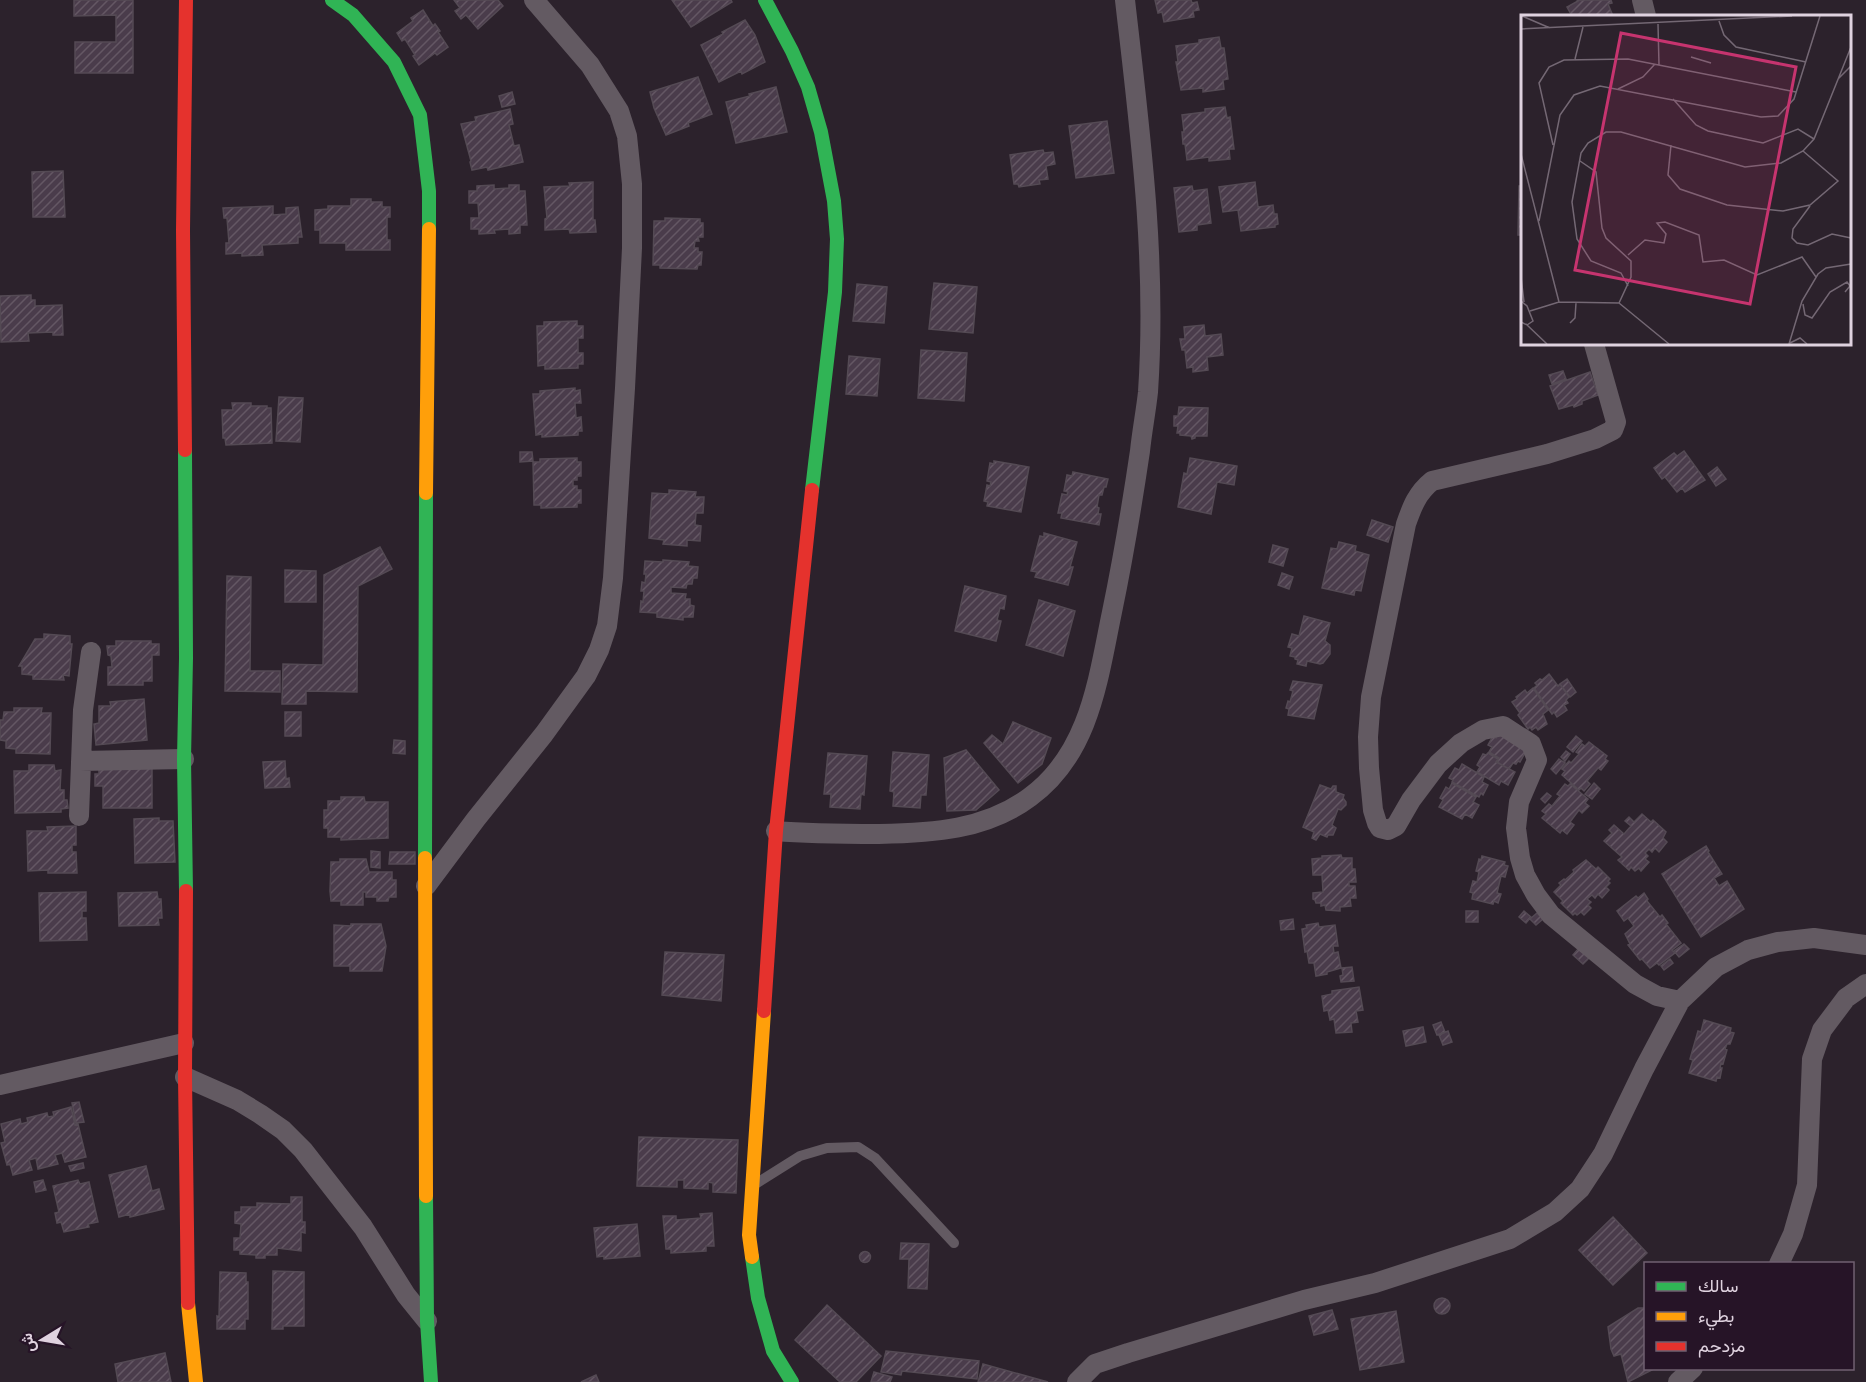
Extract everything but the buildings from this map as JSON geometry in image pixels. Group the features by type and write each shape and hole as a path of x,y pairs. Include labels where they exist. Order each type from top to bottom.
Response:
{"street":[{"path":"186,0 183,230 186,646 184,1043 187,1291 196,1382"},
{"path":"332,0 353,15 394,62 420,115 429,191 426,431 426,886 427,1321 431,1382"},
{"path":"426,886 586,676 599,650 607,626 625,388 632,248 632,184 627,136 620,111 590,65 534,0"},
{"path":"765,0 808,87 821,132 834,201 837,240 835,292 798,610 776,831 749,1235 758,1298 773,1352 792,1382"},
{"path":"776,831 820,834 916,833 960,828 988,820 1032,796 1054,773 1077,743 1094,699 1116,593 1148,394 1151,321 1149,228 1125,0"},
{"path":"1642,0 1646,15"},
{"path":"1594,345 1616,422 1613,430 1595,439 1547,454 1432,481 1415,499 1406,524 1371,697 1368,737 1373,810 1380,828 1388,830 1396,826 1411,800 1438,764 1461,743 1483,730 1503,726 1531,744 1537,760 1519,802 1516,828 1520,858 1536,895 1551,915 1635,984 1657,996 1680,1001"},
{"path":"79,816 83,710 91,652"},
{"path":"81,761 184,759"},
{"path":"1077,1382 1095,1364 1304,1300 1375,1283 1510,1239 1556,1212 1580,1190 1603,1154 1680,1001 1716,967 1748,950 1778,942 1814,938 1866,945"},
{"path":"1779,1262 1793,1234 1807,1185 1812,1059 1822,1029 1846,998 1866,984"},
{"path":"0,1085 184,1043"},
{"path":"185,1077 237,1100 260,1114 283,1130 303,1150 363,1227 406,1295 427,1321"},
{"path":"1678,1382 1691,1370"}],"lane":[{"path":"752,1186 800,1156 828,1148 858,1147 875,1158 954,1243"}],"traffic: fast":[{"path":"332,0 353,15 394,62 420,115 429,191 429,229"},
{"path":"765,0 808,87 821,132 834,201 837,239 835,292 812,490"},
{"path":"185,450 186,891"},
{"path":"425,858 426,493"},
{"path":"426,1196 427,1321 431,1382"},
{"path":"752,1257 758,1298 773,1351 792,1382"}],"traffic: slow":[{"path":"426,493 429,229"},
{"path":"425,858 426,1196"},
{"path":"752,1257 749,1235 764,1011"},
{"path":"188,1303 196,1382"}],"traffic: jam":[{"path":"185,450 183,230 186,0"},
{"path":"764,1011 776,831 812,490"},
{"path":"186,891 185,1077 188,1303"}]}
